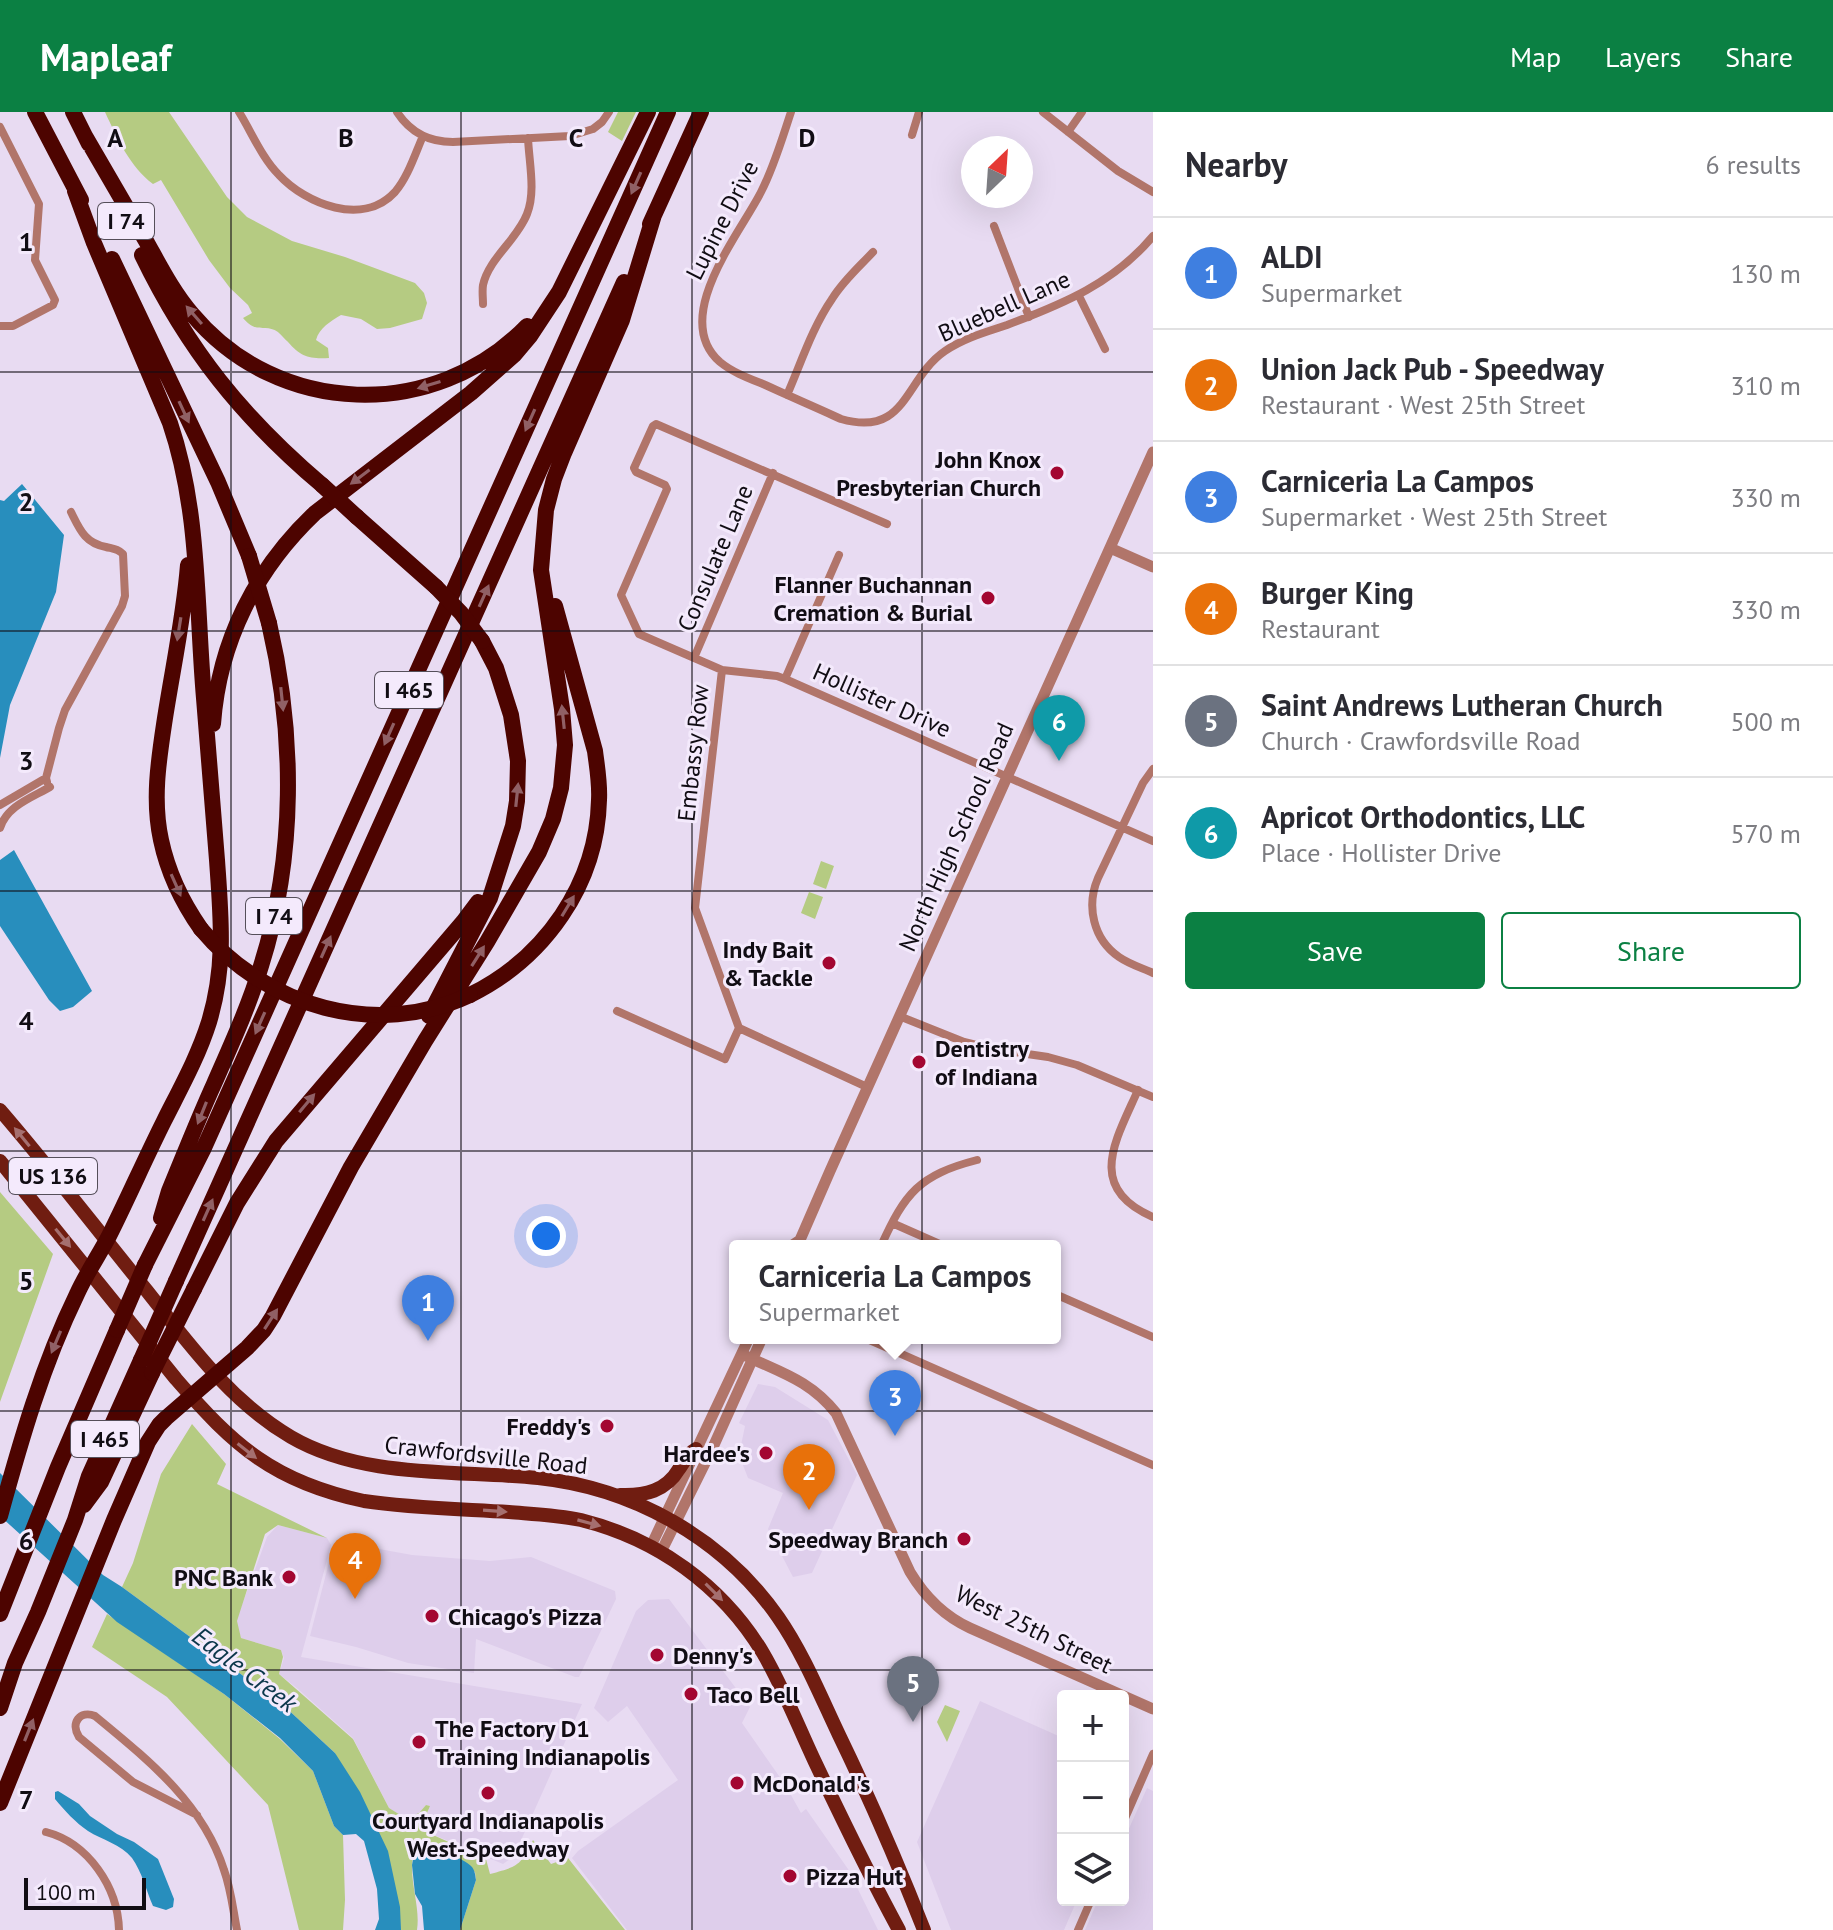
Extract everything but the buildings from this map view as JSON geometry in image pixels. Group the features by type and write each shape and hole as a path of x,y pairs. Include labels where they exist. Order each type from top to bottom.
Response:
{"highway":[{"name":"I 74","path":"35,112 109,253 218,482 249,556 279,667 286,747 286,830 277,905 266,949 241,1022 169,1191 145,1265"},
{"name":"I 74","path":"73,112 149,269 194,347 220,383 291,458 436,587 482,641 507,700 516,740 519,779 513,826 498,870 463,922 276,1141 237,1203 101,1482 75,1520"},
{"path":"212,781 216,696 228,647 256,585 278,552 315,513 471,393 514,355 559,292 648,112"},
{"name":"I 465","path":"0,1614 58,1467 145,1265 203,1150 668,112"},
{"name":"I 465","path":"0,1708 15,1663 75,1520 89,1476 701,112"},
{"path":"85,136 168,281 193,315 221,342 251,364 278,378 308,388 350,394 387,394 418,389 451,378 489,357 525,329 541,311 570,266"},
{"path":"0,1516 44,1368 75,1298 190,1070 209,1022 222,945 194,542 188,496 170,423 75,191"},
{"path":"0,1803 114,1520 153,1434 166,1418 264,1330 351,1167 487,942 539,852 553,819 561,788 565,745 541,570 546,510 554,479 622,320 654,215"},
{"path":"188,496 187,581 159,762 156,802 167,864 183,901 201,929 225,955 255,979 293,998 331,1010 363,1015 405,1013 470,995 507,973 533,951 551,931 579,886 598,822 599,787 595,751 557,617 543,554"},
{"path":"351,1167 490,898 498,870"}],"main road":[{"name":"Crawfordsville Road","path":"0,1110 199,1356 278,1429 308,1446 341,1459 388,1467 551,1480 583,1486 613,1495 671,1520 714,1549 749,1581 791,1638 864,1786 924,1930"},
{"name":"US 136","path":"0,1161 191,1397"},
{"path":"191,1397 219,1427 255,1457 291,1478 329,1492 372,1502 561,1516 606,1527 656,1549 689,1570 711,1588 757,1644 899,1930"},
{"path":"613,1495 641,1495 657,1490 671,1480 688,1454 696,1449"}],"street":[{"path":"239,112 265,158 287,183 316,201 342,209 369,208 389,197 402,182 423,136"},
{"path":"397,112 409,127 423,136 447,142 582,134 599,124 609,112"},
{"name":"Lupine Drive","path":"791,112 766,183 729,245 705,300 701,318 706,344 720,362 732,370 787,395 852,422 880,420"},
{"path":"912,135 919,112"},
{"path":"1043,112 1118,171 1153,192"},
{"path":"1068,132 1082,112"},
{"path":"0,127 39,204 35,260 54,298 53,305 13,326 0,326"},
{"path":"483,304 483,285 491,268 528,210 531,191 528,138"},
{"path":"994,226 1029,317"},
{"name":"Bluebell Lane","path":"880,420 898,410 925,369 945,351 965,340 1079,296 1121,268 1153,236"},
{"path":"787,395 825,308 873,252"},
{"path":"1079,296 1105,349"},
{"name":"Embassy Row","path":"739,1028 695,908 722,670 639,634 621,595 667,491 665,485 636,472 634,468 653,426 656,424 773,473"},
{"name":"North High School Road","path":"799,1240 1153,452"},
{"path":"773,473 887,524"},
{"name":"Consulate Lane","path":"694,658 773,473"},
{"path":"0,828 10,810 48,782 65,710 125,596 123,554 117,549 90,542 80,531 71,512"},
{"path":"1110,548 1153,567"},
{"path":"785,679 839,555"},
{"name":"Hollister Drive","path":"722,670 785,679 1153,841"},
{"path":"1153,769 1143,783 1094,888 1092,907 1102,939 1117,955 1153,973"},
{"path":"0,805 48,782"},
{"path":"617,1011 725,1059 739,1028 867,1087"},
{"path":"899,1016 977,1046 1048,1057 1077,1065 1153,1097"},
{"path":"1138,1090 1113,1147 1112,1170 1117,1188 1125,1200 1153,1217"},
{"path":"884,1240 909,1196 929,1178 950,1167 977,1160"},
{"path":"892,1223 930,1240"},
{"path":"1061,1297 1153,1337"},
{"path":"656,1549 714,1445 747,1356 748,1344"},
{"path":"671,1520 696,1449 747,1356 757,1344"},
{"path":"879,1344 1153,1465"},
{"name":"West 25th Street","path":"747,1356 803,1382 836,1413 910,1572 920,1589 938,1608 957,1622 1153,1709"},
{"path":"197,1815 133,1782 79,1737 75,1730 76,1720 82,1715 95,1716 143,1756 197,1815 223,1866 237,1930"},
{"path":"1129,1809 1153,1754"},
{"path":"46,1832 61,1836 74,1845 100,1872 114,1898 119,1930"},
{"path":"1078,1930 1088,1906"}],"shaded area":[{"path":"758,1384 775,1387 828,1420 857,1475 812,1573 793,1577 768,1529 783,1493 748,1478 739,1455 745,1426 739,1423"},
{"path":"278,1525 327,1538 331,1545 301,1657 582,1704 514,1856 503,1864 420,1829 430,1806 426,1805 419,1813 409,1817 389,1808 353,1738 279,1674 284,1658 281,1650 241,1638 236,1621 267,1537"},
{"path":"341,1542 412,1555 490,1561 531,1557 615,1591 616,1599 579,1677 476,1639 474,1673 408,1663 310,1636 333,1547"},
{"path":"669,1599 750,1707 742,1723 801,1813 806,1809 848,1869 878,1930 627,1930 572,1858 678,1780 627,1706 608,1722 594,1708 636,1611 648,1600"},
{"path":"980,1701 1057,1735 1057,1906 1074,1906 1064,1930 951,1930 917,1842"},
{"path":"1147,1788 1153,1791 1153,1930 1085,1930 1095,1906 1129,1906 1129,1828"}],"green space":[{"path":"105,112 169,112 227,197 247,217 292,241 415,283 424,293 427,303 422,319 377,329 361,319 341,315 323,328 316,340 328,348 329,358 306,356 278,332 248,323 243,318 252,313 248,305 230,288 209,260 161,180 153,184 131,161"},
{"path":"618,112 636,112 622,141 608,132"},
{"path":"821,861 834,866 826,889 813,884"},
{"path":"809,892 823,897 815,919 801,913"},
{"path":"0,1192 53,1254 0,1402"},
{"path":"192,1424 226,1464 217,1484 327,1538 278,1525 265,1534 237,1621 241,1638 281,1650 283,1657 279,1674 353,1739 389,1808 409,1817 419,1813 426,1805 430,1806 420,1829 486,1859 490,1874 518,1864 533,1840 551,1864 568,1858 625,1930 460,1930 476,1880 475,1872 428,1847 415,1850 413,1860 417,1930 399,1930 335,1753 283,1705 122,1587 133,1563 161,1474"},
{"path":"107,1614 224,1694 280,1739 313,1771 334,1826 343,1835 343,1930 299,1930 268,1805 167,1697 92,1647"},
{"path":"945,1705 960,1711 947,1742 937,1722"}],"water":[{"path":"22,484 64,535 56,592 10,705 0,758 0,500 4,501"},
{"path":"14,850 92,991 73,1007 60,1011 49,1000 0,926 0,860"},
{"name":"Eagle Creek","path":"0,1473 103,1575 283,1705 335,1753 360,1792 388,1851 400,1907 401,1930 375,1930 379,1919 377,1889 364,1841 356,1834 343,1835 334,1826 313,1771 280,1738 224,1694 117,1622 0,1516"},
{"path":"55,1792 79,1804 90,1816 158,1859 174,1899 173,1907 166,1910 153,1906 132,1858 74,1820 55,1799"},
{"path":"421,1847 456,1857 474,1870 476,1880 460,1930 424,1930 412,1865 415,1849"}],"place":[{"name":"John Knox Presbyterian Church","path":"1057,473"},
{"name":"Flanner Buchannan Cremation & Burial","path":"988,598"},
{"name":"Apricot Orthodontics, LLC","path":"1059,761"},
{"name":"Indy Bait & Tackle","path":"829,963"},
{"name":"Dentistry of Indiana","path":"919,1062"},
{"name":"ALDI","path":"428,1341"},
{"name":"Freddy's","path":"607,1426"},
{"name":"Carniceria La Campos","path":"895,1436"},
{"name":"Hardee's","path":"766,1453"},
{"name":"Union Jack Pub - Speedway","path":"809,1510"},
{"name":"Speedway Branch","path":"964,1539"},
{"name":"PNC Bank","path":"289,1577"},
{"name":"Burger King","path":"355,1599"},
{"name":"Chicago's Pizza","path":"432,1616"},
{"name":"Denny's","path":"657,1655"},
{"name":"Taco Bell","path":"691,1694"},
{"name":"Saint Andrews Lutheran Church","path":"913,1722"},
{"name":"The Factory D1 Training Indianapolis","path":"419,1742"},
{"name":"McDonald's","path":"737,1783"},
{"name":"Courtyard Indianapolis West-Speedway","path":"488,1793"},
{"name":"Pizza Hut","path":"790,1876"}]}
